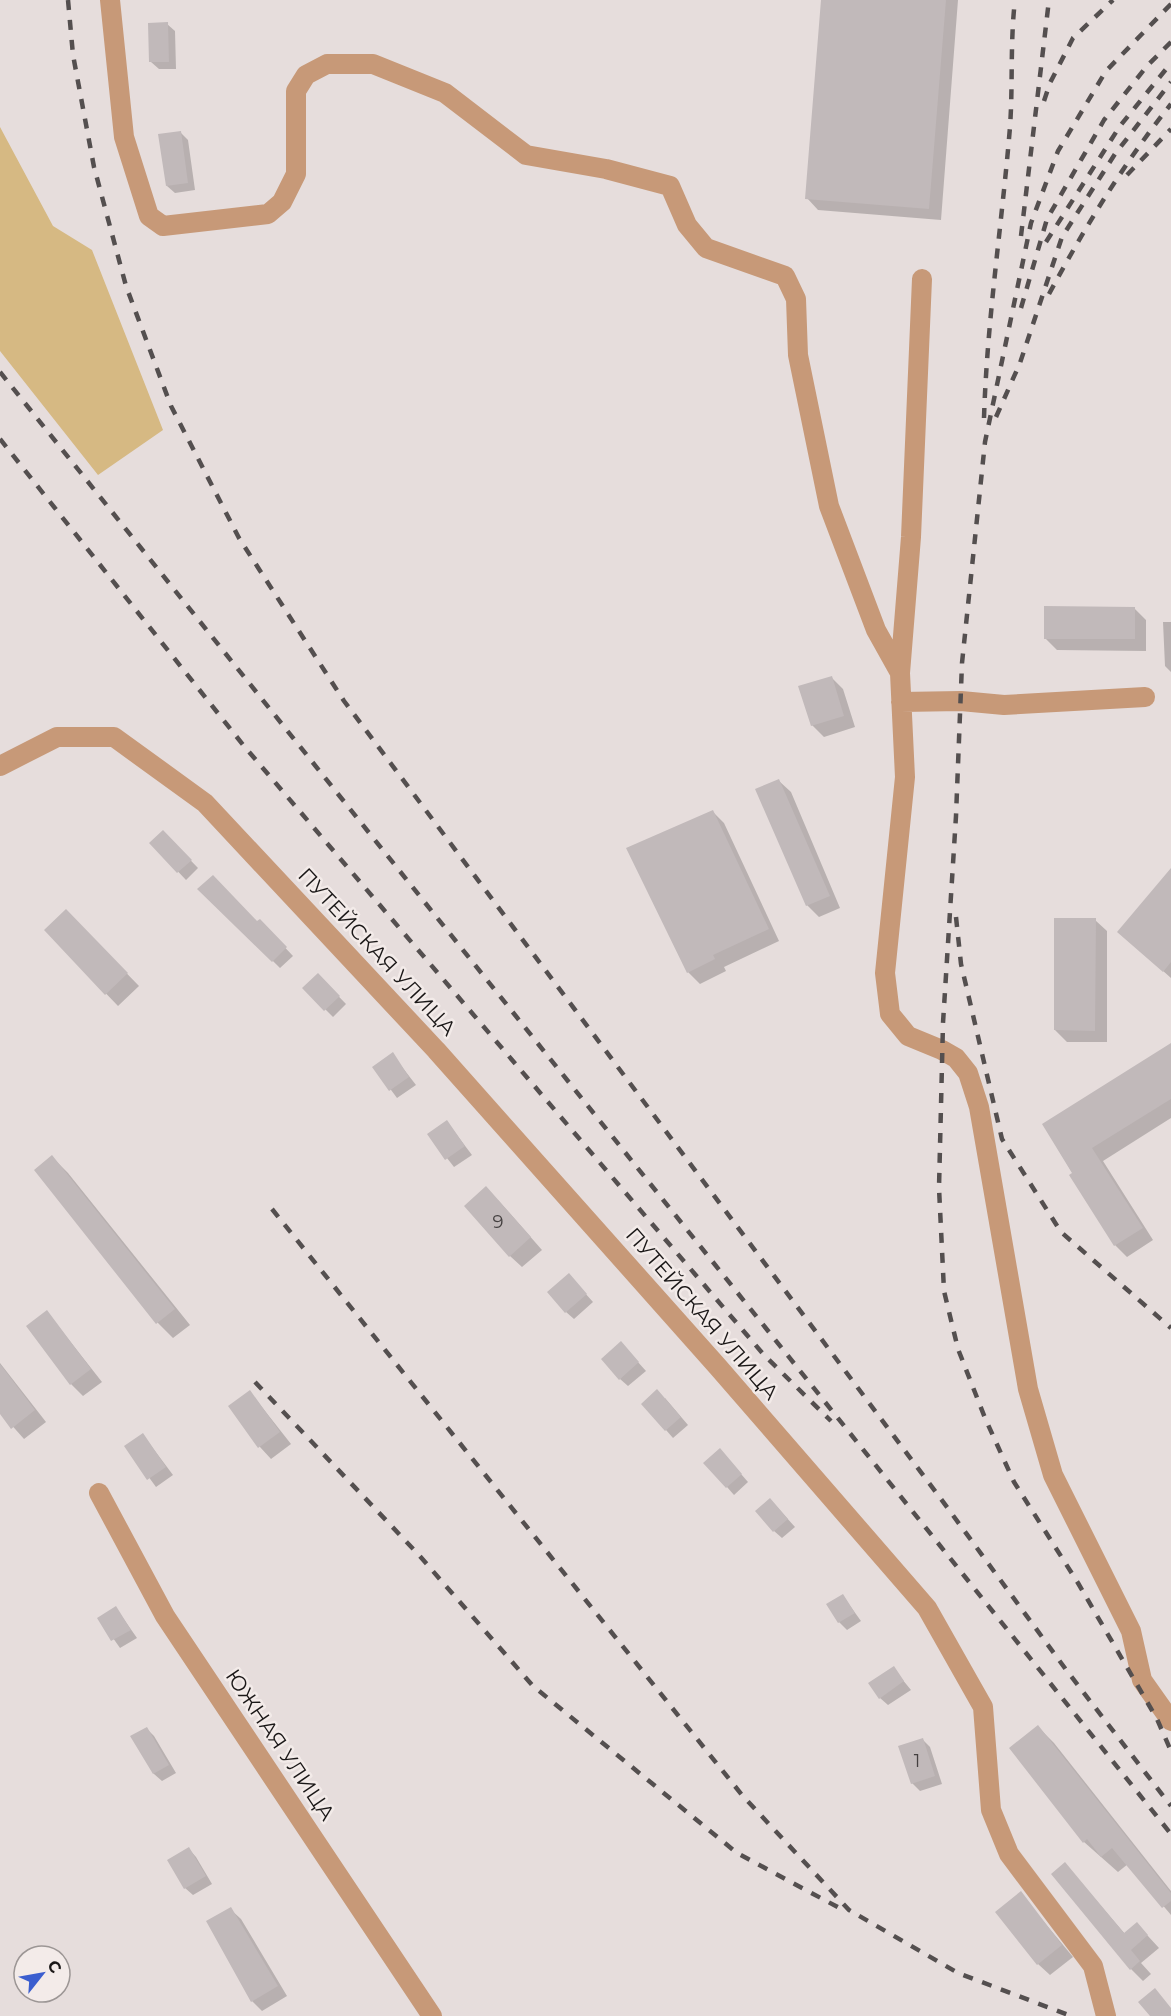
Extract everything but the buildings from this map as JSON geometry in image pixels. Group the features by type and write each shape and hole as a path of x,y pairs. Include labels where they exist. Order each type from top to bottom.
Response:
{"street":[{"path":"110,0 124,137 149,216 163,226 268,214 282,202 296,174 296,91 306,75 327,64 373,64 446,93 526,155 606,169 670,186 687,225 706,248 785,276 796,299 798,355 829,506 876,630 900,673"},
{"path":"922,279 911,537 900,673 905,777 885,973 890,1014 908,1036 956,1058 968,1073 979,1107 1028,1389 1053,1475 1131,1631 1142,1680 1171,1721"},
{"path":"901,702 961,701 1004,705 1145,697"},
{"name":"ПУТЕЙСКАЯ УЛИЦА","path":"0,766 57,737 114,737 206,803 436,1050 927,1608 983,1707 991,1810 1009,1854 1093,1966 1106,2016"},
{"name":"ЮЖНАЯ УЛИЦА","path":"99,1493 165,1616 432,2016"}],"shaded area":[{"path":"0,127 53,226 92,250 163,430 98,475 0,351"}],"railway":[{"path":"68,0 73,55 94,167 126,286 171,406 239,538 344,701 1067,1671 1171,1806"},
{"path":"984,418 991,308 1010,127 1015,0"},
{"path":"1021,236 1049,0"},
{"path":"1044,101 1050,83 1073,38 1113,0"},
{"path":"1171,4 1106,71 1058,151 1031,223 985,442 962,663 956,816 943,1023 939,1188 944,1291 958,1349 985,1418 1014,1482 1078,1583 1157,1719 1171,1751"},
{"path":"1021,308 1047,219 1104,120 1147,66 1171,42"},
{"path":"1046,242 1120,126 1171,63"},
{"path":"996,417 1020,363 1062,237 1115,154 1171,82"},
{"path":"1049,294 1106,196 1137,149 1171,104"},
{"path":"1127,175 1171,129"},
{"path":"0,372 1171,1834"},
{"path":"0,439 244,746 764,1355 831,1421"},
{"path":"956,917 961,964 1002,1139 1061,1232 1171,1328"},
{"path":"272,1209 742,1795 849,1910 958,1973 1071,2016"},
{"path":"255,1382 418,1554 533,1686 737,1853 845,1911"}]}
